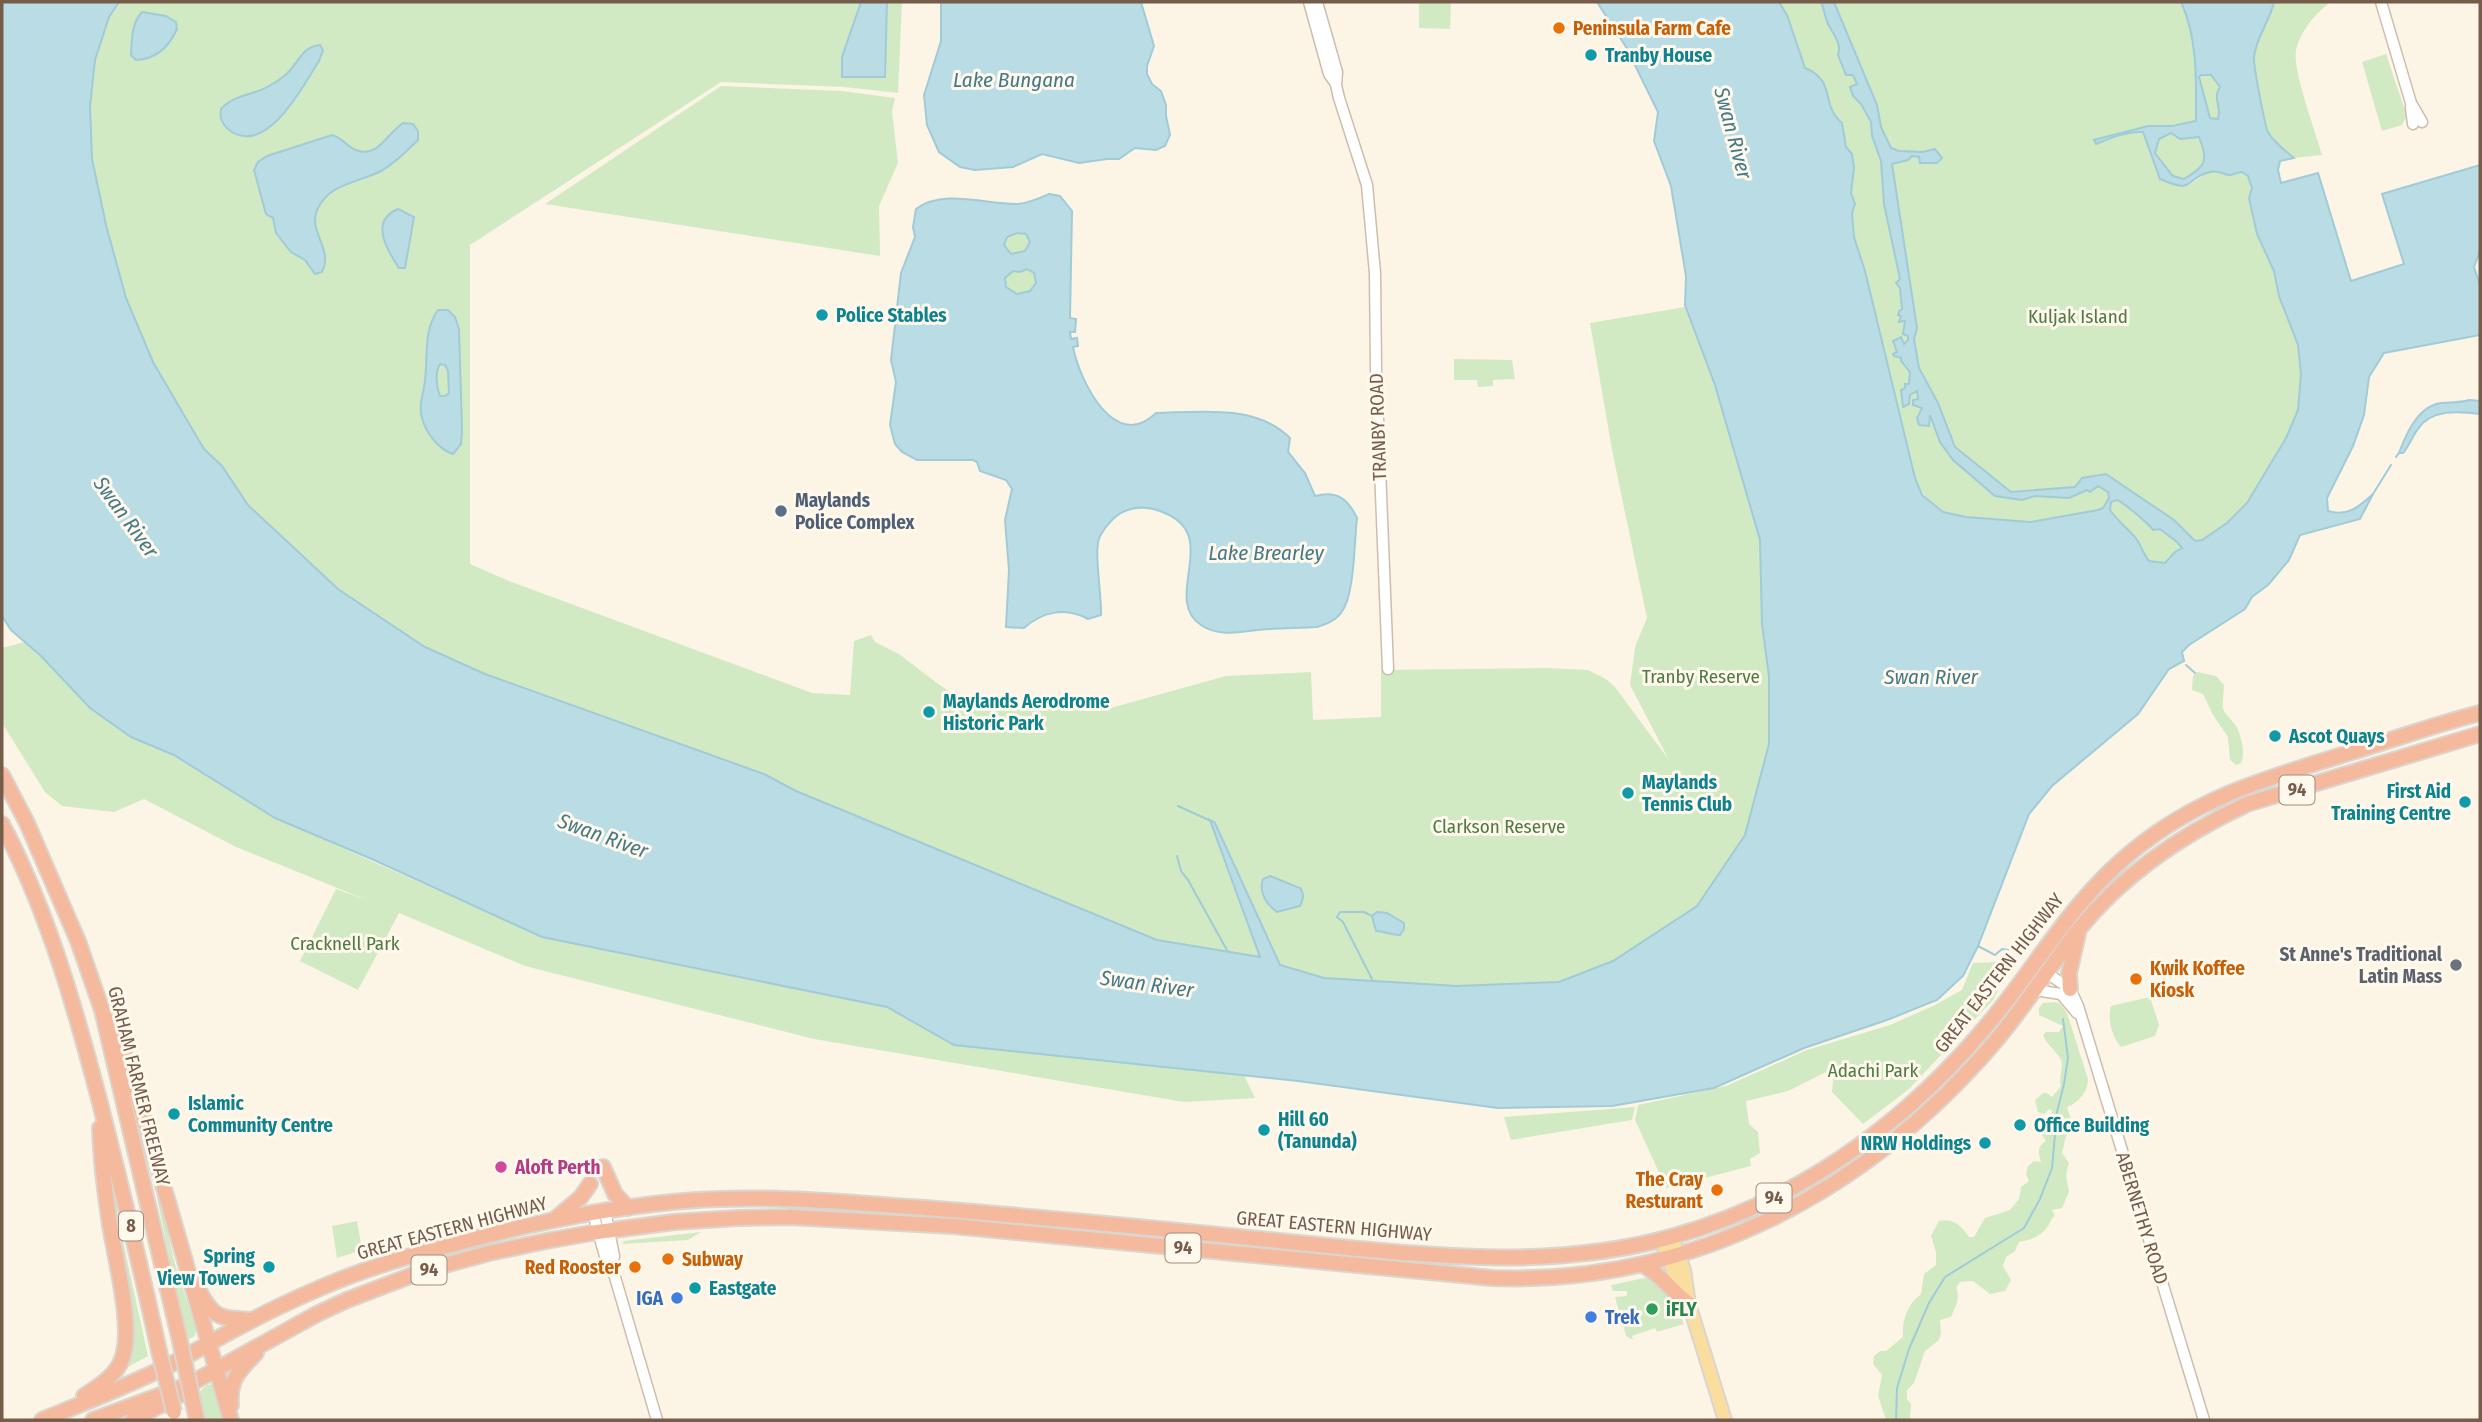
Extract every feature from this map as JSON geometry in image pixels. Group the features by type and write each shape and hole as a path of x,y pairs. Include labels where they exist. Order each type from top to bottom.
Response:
{"highway":[{"name":"GREAT EASTERN HIGHWAY","path":"42,1420 154,1373 251,1320 327,1285 401,1259 497,1232 554,1220 699,1200 768,1199 994,1213 1398,1253 1492,1258 1596,1253 1666,1238 1719,1222 1767,1202 1868,1141 1937,1081 2006,1002 2058,929 2098,882 2135,849 2183,816 2249,784 2480,713"},
{"name":"GREAT EASTERN HIGHWAY","path":"93,1420 188,1385 347,1300 423,1271 489,1253 603,1231 708,1219 802,1218 953,1226 1492,1278 1574,1276 1643,1265 1714,1243 1774,1217 1826,1188 1894,1142 1957,1084 2003,1032 2079,929 2111,895 2166,848 2221,816 2248,804 2480,734"},
{"name":"GRAHAM FARMER FREEWAY","path":"2,775 27,823 78,942 102,1010 197,1420"},
{"name":"8","path":"2,824 41,909 73,1001 129,1217 175,1416"},
{"path":"2070,989 2069,973 2079,929"},
{"path":"2006,1002 2020,994 2039,974 2047,973"},
{"path":"102,1010 118,1035 232,1420"},
{"path":"60,1413 115,1373 126,1346 102,1162 100,1102"},
{"path":"603,1167 615,1194 628,1208"},
{"path":"554,1220 581,1197 590,1184"},
{"path":"1643,1265 1655,1271 1689,1304"},
{"path":"186,1266 204,1300 218,1317 251,1320"},
{"path":"232,1420 230,1390 233,1381 264,1345"},
{"path":"133,1420 179,1397 188,1385"}],"main road":[{"path":"1666,1238 1674,1256 1685,1270 1689,1304 1725,1420"}],"street":[{"path":"1309,2 1329,74 1336,85"},
{"path":"1317,2 1337,72 1336,85"},
{"path":"2381,2 2418,123"},
{"name":"TRANBY ROAD","path":"1336,85 1367,186 1375,273 1376,368 1388,669"},
{"path":"2047,973 2070,989"},
{"name":"ABERNETHY ROAD","path":"2070,989 2204,1420"},
{"path":"2035,990 2061,994 2080,1016"},
{"path":"599,1212 603,1231 614,1256 612,1267 657,1420"}],"green space":[{"path":"119,2 902,2 898,93 844,87 721,82 470,245 470,564 509,581 812,693 850,695 854,641 871,635 875,642 899,654 937,683 977,707 1107,709 1226,676 1311,672 1313,720 1381,717 1381,670 1588,670 1615,687 1669,760 1630,685 1635,647 1647,618 1613,455 1590,323 1685,307 1715,385 1760,540 1762,624 1769,676 1769,744 1745,835 1697,906 1613,961 1559,982 1457,986 1324,978 1280,965 1216,823 1211,821 1260,957 1157,940 796,791 764,774 485,674 425,648 338,589 248,505 222,466 204,449 153,361 126,299 92,159 90,106 95,60 109,17"},
{"path":"1419,2 1451,2 1450,29 1419,28"},
{"path":"1821,2 1857,84 1853,96 1871,122 1872,136 1881,161 1884,204 1900,279 1902,310 1898,315 1902,316 1900,321 1905,321 1908,340 1904,344 1901,361 1910,372 1910,395 1917,390 1920,406 1929,413 1940,442 2022,500 2035,496 2069,498 2087,490 2090,492 2098,486 2108,492 2109,498 2103,508 2047,520 1976,520 1942,511 1929,501 1920,488 1915,478 1865,271 1854,237 1852,213 1855,204 1851,193 1854,168 1846,147 1842,123 1831,108 1821,79 1805,68 1787,15 1779,3"},
{"name":"Kuljak Island","path":"1834,2 2181,2 2191,30 2193,45 2196,121 2132,130 2094,141 2096,144 2131,132 2144,132 2160,179 2189,185 2208,172 2218,170 2230,175 2242,172 2248,176 2252,188 2249,198 2257,234 2274,271 2279,296 2298,345 2301,374 2298,410 2286,438 2247,503 2227,523 2195,542 2174,520 2106,474 2075,487 2012,492 1955,447 1938,403 1919,368 1914,339 1917,328 1892,163 1935,150 1899,151 1891,148 1881,127 1877,105"},
{"path":"2274,2 2330,2 2309,23 2296,50 2301,86 2322,155 2294,158 2273,139 2266,128 2254,57"},
{"path":"2386,54 2407,116 2402,125 2382,131 2362,62"},
{"path":"2211,75 2220,87 2218,119 2210,118 2198,77"},
{"path":"721,86 842,91 895,98 892,111 898,163 879,206 880,256 545,204"},
{"path":"2171,133 2180,139 2199,137 2204,152 2201,167 2182,180 2173,176 2155,153 2159,139"},
{"path":"1017,233 1026,234 1030,241 1025,251 1011,254 1004,245 1007,237"},
{"path":"1027,269 1034,273 1036,283 1030,292 1017,294 1006,287 1005,278 1013,270"},
{"path":"1454,359 1512,360 1515,379 1493,380 1493,386 1478,387 1477,380 1454,380"},
{"path":"2117,500 2139,518 2173,538 2182,548 2165,563 2149,561 2136,539 2109,510 2111,502"},
{"name":"Cracknell Park","path":"25,642 131,737 174,755 275,818 542,937 887,1007 954,1045 1244,1075 1255,1098 1184,1102 814,1039 525,966 399,913 358,990 300,961 336,889 367,900 236,847 144,799 114,812 62,806 45,792 2,723 2,648"},
{"path":"2197,672 2216,676 2224,685 2223,708 2240,734 2243,750 2241,763 2236,765 2230,760 2228,737 2203,694 2192,690 2193,676"},
{"name":"Adachi Park","path":"1996,962 2005,977 1993,1000 1909,1089 1863,1124 1832,1092 1834,1068 1788,1091 1746,1101 1749,1124 1758,1132 1760,1153 1750,1159 1751,1166 1666,1188 1635,1120 1638,1105 1726,1086 1807,1050 1890,1025 1962,990 1973,963"},
{"path":"2150,997 2159,1025 2155,1036 2121,1047 2111,1028 2111,1006"},
{"path":"2055,1002 2067,1013 2088,1079 2082,1096 2067,1107 2073,1126 2066,1136 2062,1153 2069,1163 2066,1175 2069,1192 2062,1208 2052,1210 2055,1216 2043,1232 2030,1240 2019,1242 2015,1251 2006,1257 2003,1266 2011,1280 2005,1291 1990,1294 1973,1281 1960,1282 1956,1288 1958,1299 1951,1317 1940,1320 1939,1340 1925,1351 1914,1383 1907,1390 1907,1399 1911,1404 1910,1418 1916,1420 1886,1420 1878,1396 1882,1375 1873,1364 1874,1356 1880,1351 1886,1351 1903,1337 1906,1313 1921,1294 1924,1274 1936,1265 1936,1252 1931,1236 1939,1221 1953,1222 1969,1237 1974,1237 1985,1218 2010,1210 2019,1199 2021,1187 2029,1181 2026,1174 2028,1166 2034,1161 2041,1162 2039,1150 2046,1141 2038,1129 2050,1118 2052,1111 2049,1109 2044,1114 2038,1112 2035,1100 2043,1093 2052,1097 2061,1086 2062,1064 2043,1035 2046,1032 2059,1032 2063,1026 2039,1015 2039,1008 2043,1003"},
{"path":"1635,1107 1632,1120 1511,1140 1504,1117"},
{"path":"159,1197 175,1264 196,1329 195,1336 189,1339 185,1332 157,1198"},
{"path":"112,1200 148,1356 124,1369"},
{"path":"357,1221 362,1250 337,1258 332,1226"},
{"path":"701,1232 688,1240 622,1244 624,1241"},
{"path":"1649,1277 1666,1290 1684,1324 1657,1332 1655,1328 1632,1336 1633,1340 1626,1336 1615,1297 1627,1296 1627,1291 1613,1291 1611,1285"},
{"path":"216,1384 224,1420 206,1420 199,1392 207,1385"}],"water":[{"name":"Swan River","path":"2,2 119,2 109,17 95,60 90,106 92,159 126,298 153,362 204,449 222,466 248,505 338,589 425,647 485,674 764,774 796,791 1157,940 1260,957 1210,820 1215,823 1280,965 1324,978 1457,986 1559,982 1613,961 1697,906 1745,835 1769,744 1769,676 1762,624 1760,540 1715,385 1685,305 1686,276 1671,186 1654,141 1658,112 1626,47 1597,2 1779,2 1787,15 1805,68 1815,73 1825,86 1831,109 1842,123 1846,147 1852,154 1854,237 1865,271 1915,478 1922,495 1943,512 1966,517 2030,522 2098,510 2103,508 2109,498 2108,492 2098,486 2090,492 2087,490 2069,498 2035,496 2022,500 1995,496 1953,460 1940,442 1930,415 1929,426 1919,425 1917,418 1922,408 1913,405 1913,400 1918,399 1917,391 1910,395 1909,404 1903,407 1901,390 1905,388 1905,384 1909,384 1910,372 1901,358 1894,356 1897,352 1893,341 1901,337 1904,344 1908,336 1903,334 1905,321 1899,322 1901,316 1898,315 1902,309 1900,288 1896,283 1900,279 1884,204 1881,161 1872,136 1871,122 1850,87 1857,84 1853,75 1846,75 1838,55 1838,43 1821,2 1834,2 1877,105 1881,127 1891,148 1923,152 1935,149 1942,158 1937,163 1920,163 1919,157 1912,156 1908,160 1892,164 1917,328 1914,339 1919,368 1938,403 1955,447 2011,492 2075,487 2082,478 2106,474 2174,520 2195,541 2202,540 2227,523 2247,503 2286,438 2298,410 2301,374 2298,345 2279,296 2274,271 2257,234 2249,198 2252,188 2248,176 2242,172 2228,175 2213,171 2201,175 2185,186 2179,186 2160,179 2143,132 2113,137 2096,144 2094,140 2148,126 2172,126 2196,121 2193,45 2191,30 2181,2 2274,2 2257,43 2254,62 2268,132 2276,143 2294,158 2280,161 2278,170 2281,183 2318,173 2351,281 2404,264 2382,194 2480,165 2480,251 2474,267 2480,285 2480,335 2384,353 2369,377 2364,415 2353,446 2327,498 2328,511 2341,513 2358,507 2373,494 2360,519 2300,535 2289,560 2268,585 2252,597 2245,609 2189,645 2182,652 2184,661 2169,669 2138,714 2052,786 2029,814 1978,946 1963,976 1937,1000 1804,1048 1714,1088 1612,1106 1498,1108 1298,1081 954,1045 887,1007 542,937 275,818 174,755 131,737 90,708 40,655 11,630 2,616","holes":["2211,75 2220,87 2217,95 2218,119 2210,118 2199,77","2171,133 2180,139 2199,137 2204,162 2184,179 2173,176 2155,153 2159,139","2117,500 2153,530 2160,529 2182,548 2165,563 2149,561 2136,539 2110,510 2111,502"]},
{"path":"861,2 887,2 885,77 842,77 842,57"},
{"name":"Lake Bungana","path":"941,2 1141,2 1154,46 1147,74 1152,84 1161,91 1166,105 1170,135 1165,146 1156,150 1135,148 1119,159 1079,163 1042,154 1013,167 975,170 960,167 939,152 927,125 924,95 941,41"},
{"path":"142,12 166,16 176,22 177,29 161,51 136,60 131,55 132,38"},
{"path":"320,45 323,50 319,61 295,99 272,125 259,133 246,136 227,128 221,116 221,109 236,98 274,83 289,72 308,49"},
{"path":"403,123 413,124 418,131 418,140 386,168 336,189 322,201 315,218 325,264 322,272 315,274 305,260 291,252 276,233 273,218 266,214 254,170 258,162 267,156 332,135 356,150 371,151"},
{"name":"Lake Brearley","path":"1049,194 1060,196 1072,211 1070,318 1076,319 1075,332 1070,332 1071,339 1077,338 1078,346 1073,347 1077,362 1083,378 1102,408 1114,419 1127,424 1141,423 1156,413 1227,412 1261,420 1290,438 1288,452 1305,473 1315,496 1336,495 1350,506 1357,518 1351,581 1346,605 1333,620 1317,627 1234,633 1217,632 1201,625 1191,614 1187,600 1191,553 1189,538 1182,525 1167,514 1140,508 1117,516 1100,536 1097,552 1101,615 1088,619 1071,613 1055,613 1039,618 1024,628 1006,627 1009,570 1005,520 1012,489 1006,480 980,471 977,462 973,460 917,460 902,452 895,444 890,425 896,382 891,360 901,273 915,237 913,227 916,209 939,199 1018,204","holes":["1017,233 1026,234 1030,242 1025,251 1011,254 1004,245 1007,237","1027,269 1034,273 1036,283 1030,291 1017,294 1006,287 1005,278 1013,271"]},
{"path":"398,209 414,217 405,268 399,268 390,253 382,228 389,214"},
{"path":"438,310 448,310 455,317 459,329 462,430 461,444 453,454 433,440 421,413 428,335","holes":["440,364 445,365 448,371 449,393 440,396 437,371"]},
{"path":"2480,401 2480,414 2455,412 2430,418 2418,429 2403,453 2399,453 2409,430 2426,409 2441,403"},
{"path":"1270,876 1300,888 1303,897 1300,906 1277,912 1270,906 1264,898 1262,884 1263,879"},
{"path":"1377,912 1387,913 1404,923 1400,935 1376,931 1372,916"}],"waterway":[{"path":"2396,457 2399,453"},
{"path":"2373,494 2391,465"},
{"path":"2186,665 2195,673"},
{"path":"1178,806 1211,821"},
{"path":"1177,856 1181,871 1228,952"},
{"path":"1372,916 1364,912 1340,912 1337,917 1343,922 1372,979"},
{"path":"1978,946 1995,955 2002,949 2008,950 2005,965 2011,970"},
{"path":"1896,1420 1897,1388 1909,1349 1929,1303 1945,1277 2024,1228 2040,1199 2052,1168 2057,1112 2068,1058 2063,1019"}],"place":[{"name":"Peninsula Farm Cafe","path":"1559,28"},
{"name":"Tranby House","path":"1591,55"},
{"name":"Police Stables","path":"822,315"},
{"name":"Maylands Police Complex","path":"781,511"},
{"name":"Maylands Aerodrome Historic Park","path":"929,712"},
{"name":"Ascot Quays","path":"2275,736"},
{"name":"Maylands Tennis Club","path":"1628,793"},
{"name":"First Aid Training Centre","path":"2465,802"},
{"name":"St Anne's Traditional Latin Mass","path":"2456,965"},
{"name":"Kwik Koffee Kiosk","path":"2136,979"},
{"name":"Islamic Community Centre","path":"174,1114"},
{"name":"Office Building","path":"2020,1125"},
{"name":"Hill 60 (Tanunda)","path":"1264,1130"},
{"name":"NRW Holdings","path":"1985,1143"},
{"name":"Aloft Perth","path":"501,1167"},
{"name":"The Cray Resturant","path":"1717,1190"},
{"name":"Subway","path":"668,1259"},
{"name":"Spring View Towers","path":"269,1267"},
{"name":"Red Rooster","path":"635,1267"},
{"name":"Eastgate","path":"695,1288"},
{"name":"IGA","path":"677,1298"},
{"name":"iFLY","path":"1652,1309"},
{"name":"Trek","path":"1591,1317"}],"park label":[{"name":"Tranby Reserve","path":"1701,676"},
{"name":"Clarkson Reserve","path":"1499,826"}]}
